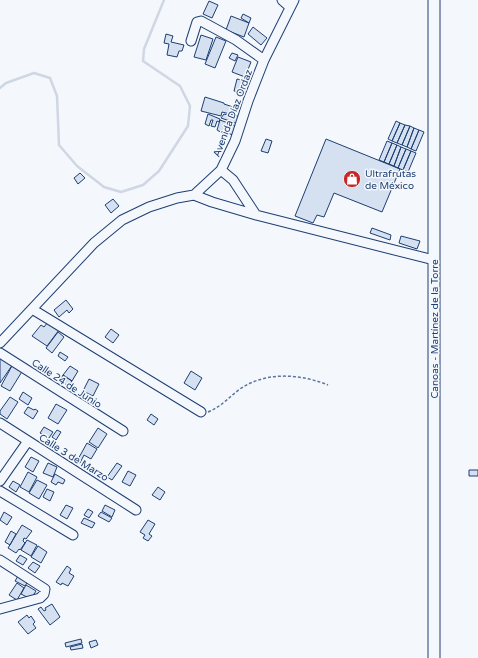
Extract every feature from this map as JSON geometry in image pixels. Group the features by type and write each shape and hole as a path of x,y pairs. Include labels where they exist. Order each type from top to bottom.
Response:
{"main road":[{"name":"Canoas - Martínez de la Torre","path":"434,0 434,658"}],"street":[{"path":"282,0 292,3"},
{"name":"Avenida Díaz Ordaz","path":"194,195 221,170 235,141 248,100 264,60 292,3"},
{"path":"191,41 197,22 201,20 236,40 264,60"},
{"path":"221,170 233,180 256,215"},
{"path":"0,343 94,243 122,220 149,207 178,198 194,195 256,215 434,260"},
{"path":"32,309 201,412"},
{"name":"Calle 24 de Junio","path":"0,353 123,431"},
{"name":"Calle 3 de Marzo","path":"0,422 136,510"},
{"path":"0,481 28,441"},
{"path":"0,491 73,535"},
{"path":"0,560 45,589 44,594 40,598 0,609"}],"path":[{"path":"201,412 206,413 211,411 253,381 294,376 317,380 328,385"}],"building":[{"path":"209,1 218,5 212,18 203,14"},
{"path":"243,14 251,18 249,23 241,18"},
{"path":"231,16 249,23 244,37 226,30"},
{"path":"253,27 267,38 261,45 248,34"},
{"path":"166,34 173,36 171,42 184,45 182,51 179,51 177,57 167,55 169,44 164,43"},
{"path":"201,35 213,39 206,60 194,57"},
{"path":"216,37 226,41 215,68 205,64"},
{"path":"232,53 238,55 235,61 229,58"},
{"path":"238,57 251,62 245,77 232,72"},
{"path":"237,79 245,81 242,93 234,91"},
{"path":"205,97 236,108 234,115 222,112 221,116 201,111"},
{"path":"208,114 220,119 219,122 217,121 215,127 211,126 213,120 211,120 209,126 205,124"},
{"path":"224,114 233,117 234,115 240,117 238,124 221,118"},
{"path":"220,120 236,126 233,135 224,132 224,134 217,130"},
{"path":"396,121 400,123 392,141 388,139"},
{"path":"400,123 405,125 397,143 392,141"},
{"path":"405,125 410,126 402,145 397,143"},
{"path":"410,126 414,128 407,147 402,145"},
{"path":"414,128 419,130 411,149 407,147"},
{"path":"419,130 424,132 416,151 411,149"},
{"path":"266,139 272,141 268,153 261,151"},
{"path":"326,139 400,169 382,212 334,193 324,217 317,215 313,223 295,216"},
{"path":"387,141 392,143 384,162 379,160"},
{"path":"392,143 397,145 389,164 384,162"},
{"path":"397,145 401,147 394,166 389,164"},
{"path":"401,147 406,149 398,168 394,166"},
{"path":"406,149 411,151 403,170 398,168"},
{"path":"411,151 416,153 408,172 403,170"},
{"path":"80,173 85,178 78,184 74,178"},
{"path":"113,199 119,206 111,213 105,205"},
{"path":"372,228 391,235 390,240 370,233"},
{"path":"401,236 420,241 417,249 399,243"},
{"path":"66,300 73,309 69,313 67,310 59,317 54,310"},
{"path":"48,322 59,330 47,346 32,336 41,325 44,327"},
{"path":"111,329 119,335 113,343 105,337"},
{"path":"58,332 64,337 52,353 46,348"},
{"path":"60,352 68,357 65,361 58,356"},
{"path":"2,357 13,364 0,383 0,359"},
{"path":"13,364 23,370 10,391 1,386"},
{"path":"70,366 78,371 72,381 63,375"},
{"path":"191,371 202,378 195,390 184,383"},
{"path":"63,375 72,381 68,386 60,380"},
{"path":"89,379 99,384 93,396 83,391"},
{"path":"23,392 32,398 28,405 19,399"},
{"path":"10,397 18,402 7,419 0,414 0,411"},
{"path":"56,404 67,410 58,424 48,418"},
{"path":"28,407 38,411 33,419 24,413"},
{"path":"151,414 158,419 154,425 147,420"},
{"path":"44,427 53,432 49,438 40,433"},
{"path":"98,428 107,434 98,448 89,442"},
{"path":"57,430 61,432 56,440 52,437"},
{"path":"87,443 97,449 91,459 84,455 80,463 77,461"},
{"path":"31,457 39,461 33,472 25,467"},
{"path":"48,463 57,467 53,477 43,473"},
{"path":"117,463 122,466 112,480 107,477"},
{"path":"469,470 478,470 478,476 469,476"},
{"path":"128,471 136,475 130,486 122,482"},
{"path":"28,472 37,477 29,492 20,487"},
{"path":"55,474 65,480 63,484 58,482 56,485 51,482"},
{"path":"37,480 47,485 39,499 29,493"},
{"path":"13,481 20,485 16,492 9,487"},
{"path":"158,487 165,492 160,500 152,495"},
{"path":"47,489 54,492 50,501 43,497"},
{"path":"66,505 73,508 67,519 60,515"},
{"path":"105,505 115,510 112,517 102,511"},
{"path":"88,509 93,512 89,518 84,515"},
{"path":"4,512 12,517 7,525 0,520"},
{"path":"101,512 112,518 109,522 98,516"},
{"path":"84,518 95,523 92,528 81,523"},
{"path":"148,520 155,524 149,534 152,536 148,541 143,538 145,535 140,532"},
{"path":"22,525 32,531 26,539 24,538 23,541 25,543 16,553 8,548"},
{"path":"11,531 16,534 10,545 5,542"},
{"path":"27,540 37,545 31,556 21,550"},
{"path":"38,546 47,552 41,563 31,557"},
{"path":"20,555 27,559 23,565 16,561"},
{"path":"33,562 40,566 35,573 28,568"},
{"path":"67,566 71,569 69,573 74,576 68,586 62,583 61,585 56,582"},
{"path":"18,576 28,581 25,586 15,581"},
{"path":"17,583 24,588 17,600 9,595"},
{"path":"26,585 36,591 31,599 21,594"},
{"path":"52,604 60,617 50,625 38,609 41,607 44,611 46,610 45,608"},
{"path":"27,615 29,618 31,616 35,622 33,624 36,628 28,634 18,622"},
{"path":"81,639 82,643 66,647 65,643"},
{"path":"96,640 98,645 91,648 89,642"},
{"path":"82,644 83,648 71,650 70,647"}],"waterway":[{"path":"0,88 6,83 34,73 50,78 57,96 59,145 77,166 104,187 121,192 143,185 159,171 188,126 190,106 180,86 143,61 144,49 164,0"}],"place":[{"name":"Ultrafrutas de México","path":"352,179"}]}
